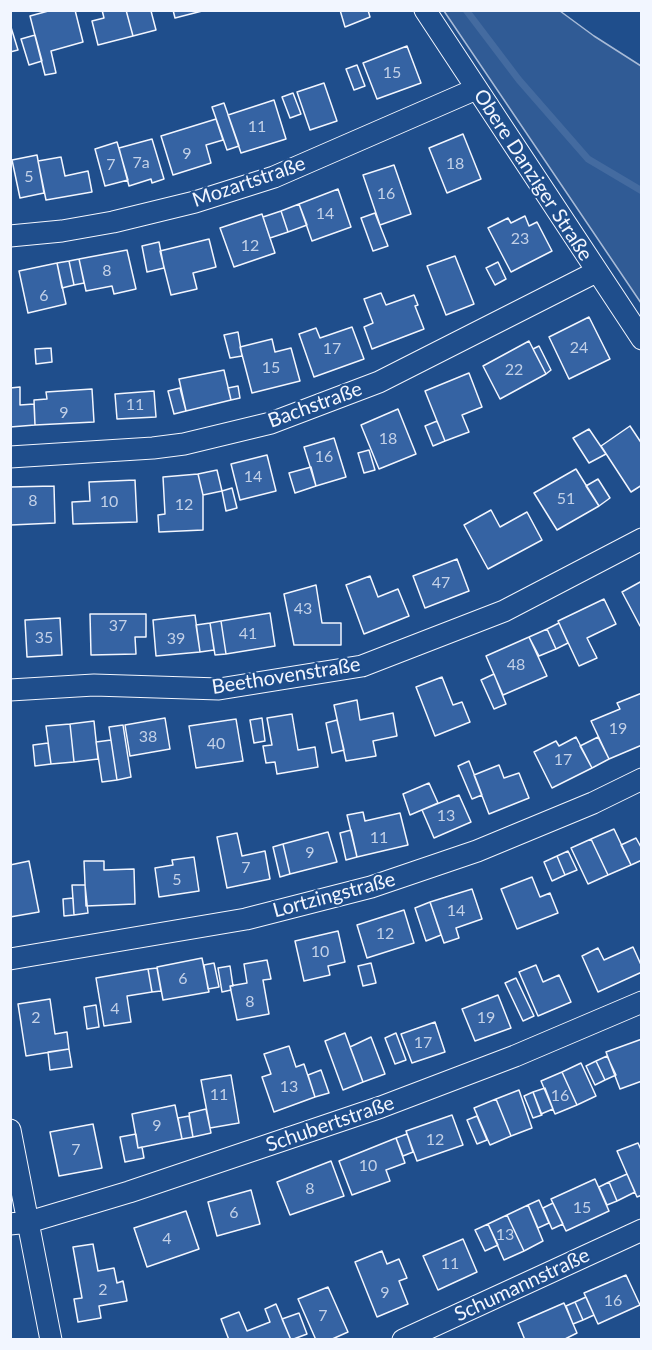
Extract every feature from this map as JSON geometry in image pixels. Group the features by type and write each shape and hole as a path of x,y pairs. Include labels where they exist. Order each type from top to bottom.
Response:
{"street":[{"name":"Obere Danziger Straße","path":"425,10 642,339"},
{"name":"Mozartstraße","path":"10,236 62,231 113,222 195,202 263,181 476,89"},
{"name":"Bachstraße","path":"10,457 184,444 271,423 379,382 596,272"},
{"name":"Beethovenstraße","path":"10,690 94,685 219,689 362,666 504,611 642,539"},
{"name":"Lortzingstraße","path":"10,958 246,919 371,887 477,851 593,803 642,779"},
{"name":"Schubertstraße","path":"20,1223 129,1192 381,1107 515,1056 642,1002"},
{"path":"10,1130 20,1223 51,1340"},
{"name":"Schumannstraße","path":"402,1340 642,1230"}],"shaded area":[{"path":"444,11 560,11 641,66 641,303"}],"building":[{"path":"52,10 75,10 83,42 51,51 56,73 45,75 30,16"},
{"path":"102,10 126,10 133,36 98,45 92,21 104,18"},
{"path":"126,10 155,10 151,11 156,30 133,36"},
{"path":"173,10 206,10 175,18"},
{"path":"340,10 368,10 370,17 345,27"},
{"path":"10,24 18,50 10,52"},
{"path":"35,35 42,61 29,65 21,39"},
{"path":"407,46 421,83 377,99 363,63"},
{"path":"357,65 365,86 354,90 346,69"},
{"path":"324,83 337,121 310,130 297,92"},
{"path":"293,93 301,114 290,118 282,97"},
{"path":"274,100 286,139 241,153 228,115"},
{"path":"224,103 239,146 227,150 212,107"},
{"path":"216,119 223,140 206,145 211,163 173,175 161,136"},
{"path":"463,134 481,179 447,193 429,148"},
{"path":"152,139 164,179 152,183 151,179 129,186 119,148"},
{"path":"117,142 128,180 105,186 95,149"},
{"path":"37,155 44,193 20,198 12,160"},
{"path":"61,157 65,176 88,171 92,192 46,200 38,161"},
{"path":"394,165 411,214 380,225 363,175"},
{"path":"338,189 351,227 312,241 299,204"},
{"path":"299,204 307,225 288,232 281,211"},
{"path":"281,211 288,232 270,238 263,217"},
{"path":"375,213 388,246 373,251 361,218"},
{"path":"262,214 275,253 234,267 220,228"},
{"path":"525,216 529,226 537,222 552,251 511,272 488,228 508,218 511,223"},
{"path":"209,239 216,267 193,273 197,289 171,295 160,251"},
{"path":"159,242 164,268 147,272 142,246"},
{"path":"127,250 136,289 114,294 112,286 86,291 79,259"},
{"path":"455,256 474,304 446,315 427,266"},
{"path":"79,259 84,283 74,285 69,261"},
{"path":"69,261 74,285 62,288 57,263"},
{"path":"498,262 506,279 495,285 486,268"},
{"path":"57,263 66,304 28,313 19,271"},
{"path":"381,293 386,305 414,295 418,305 415,306 424,329 372,349 364,327 373,323 364,299"},
{"path":"589,317 610,359 569,379 549,337"},
{"path":"352,327 364,359 314,377 299,334 316,328 320,338"},
{"path":"238,332 242,356 230,358 224,335"},
{"path":"272,339 275,352 291,348 300,381 252,393 240,347"},
{"path":"529,341 546,374 500,399 483,366"},
{"path":"539,346 551,370 546,374 533,349"},
{"path":"51,348 52,362 36,364 35,349"},
{"path":"224,370 231,400 186,411 179,379"},
{"path":"469,373 482,407 462,415 469,432 445,441 425,391"},
{"path":"238,386 240,398 231,400 228,388"},
{"path":"20,387 20,405 34,404 35,425 10,427 10,388"},
{"path":"180,388 186,411 174,414 168,391"},
{"path":"92,389 94,422 35,425 34,400 47,399 46,392"},
{"path":"154,391 156,417 117,419 115,394"},
{"path":"398,409 416,454 379,469 361,425"},
{"path":"437,421 445,441 433,446 425,426"},
{"path":"630,426 642,444 642,485 631,492 601,446"},
{"path":"589,429 606,454 589,463 573,438"},
{"path":"334,438 346,477 316,486 304,447"},
{"path":"369,450 375,470 364,473 358,453"},
{"path":"267,455 276,491 240,500 231,464"},
{"path":"311,467 316,486 295,493 289,473"},
{"path":"576,469 599,506 557,530 534,493"},
{"path":"217,470 222,491 203,495 198,474"},
{"path":"198,474 203,495 203,530 159,532 158,515 165,514 163,477"},
{"path":"598,479 610,498 599,506 586,486"},
{"path":"135,480 137,522 73,524 72,502 90,501 89,482"},
{"path":"54,486 55,523 11,525 10,487"},
{"path":"232,488 237,508 226,511 222,491"},
{"path":"491,510 500,527 527,512 542,540 488,569 464,525"},
{"path":"457,559 469,591 425,608 413,576"},
{"path":"370,576 378,597 398,589 409,616 364,634 346,585"},
{"path":"642,581 642,625 640,626 622,592"},
{"path":"316,585 322,623 341,623 341,645 294,645 284,594"},
{"path":"604,599 616,624 587,638 597,658 579,666 558,621"},
{"path":"270,613 275,646 226,654 221,621"},
{"path":"90,614 146,614 146,637 135,637 136,654 91,655"},
{"path":"195,615 200,652 156,656 153,620"},
{"path":"60,618 62,655 27,657 25,620"},
{"path":"221,621 226,654 215,655 210,623"},
{"path":"210,623 214,650 200,652 196,625"},
{"path":"559,623 568,643 556,649 547,629"},
{"path":"547,629 556,649 539,656 529,637"},
{"path":"529,637 547,676 503,695 486,656"},
{"path":"494,674 506,704 494,709 481,680"},
{"path":"442,677 453,705 462,702 470,722 435,736 416,687"},
{"path":"642,693 642,745 609,759 591,721 620,709 617,703"},
{"path":"357,700 360,720 393,713 397,736 373,741 376,756 346,761 334,705"},
{"path":"292,714 298,750 315,747 318,767 277,774 275,762 266,763 263,746 272,745 267,718"},
{"path":"165,718 170,749 130,756 125,725"},
{"path":"262,718 265,741 254,743 250,720"},
{"path":"236,719 243,761 196,768 189,726"},
{"path":"337,720 344,750 332,753 326,723"},
{"path":"94,721 98,759 74,762 70,724"},
{"path":"70,724 74,762 51,764 46,726"},
{"path":"123,725 131,777 117,780 109,727"},
{"path":"576,737 592,768 552,788 534,752 556,741 559,746"},
{"path":"598,737 609,759 592,768 580,746"},
{"path":"111,740 117,780 102,782 96,742"},
{"path":"48,743 51,764 35,766 33,745"},
{"path":"469,761 482,795 472,799 458,766"},
{"path":"499,765 504,778 519,773 529,798 489,814 474,775"},
{"path":"429,783 438,803 410,815 403,794"},
{"path":"459,795 471,822 434,838 422,810"},
{"path":"363,812 365,821 400,813 408,845 357,857 347,815"},
{"path":"614,829 631,865 608,875 591,839"},
{"path":"351,830 357,857 346,860 340,833"},
{"path":"328,832 337,862 290,874 283,844"},
{"path":"237,833 242,856 265,851 270,879 227,888 217,837"},
{"path":"636,838 642,849 642,860 631,865 621,845"},
{"path":"591,839 608,875 588,884 571,848"},
{"path":"283,844 290,874 280,877 273,847"},
{"path":"568,851 577,870 565,875 557,856"},
{"path":"557,856 565,875 552,881 544,862"},
{"path":"194,857 199,891 159,897 155,868 173,865 172,860"},
{"path":"29,861 39,912 10,917 10,865"},
{"path":"84,861 104,861 104,870 134,869 135,904 86,906"},
{"path":"532,877 540,897 550,893 558,913 517,929 501,889"},
{"path":"72,885 85,885 88,913 74,915"},
{"path":"472,889 482,919 456,928 459,938 444,943 430,902"},
{"path":"73,898 74,915 64,916 63,899"},
{"path":"430,902 441,935 426,941 415,908"},
{"path":"404,910 414,943 367,958 357,925"},
{"path":"338,931 345,962 328,966 330,975 304,981 295,941"},
{"path":"633,947 642,972 598,992 582,956 598,948 604,960"},
{"path":"202,958 209,992 163,1000 157,967"},
{"path":"267,960 271,979 263,980 269,1014 237,1020 230,986 247,983 244,964"},
{"path":"214,963 219,987 208,989 204,965"},
{"path":"371,963 376,983 363,986 358,966"},
{"path":"536,965 543,982 559,975 571,1002 538,1016 519,972"},
{"path":"230,966 233,986 230,986 231,990 222,992 218,968"},
{"path":"157,968 161,991 152,992 148,969"},
{"path":"148,969 152,992 127,996 131,1022 104,1026 96,978"},
{"path":"516,978 534,1016 523,1021 505,983"},
{"path":"498,995 511,1028 475,1041 462,1009"},
{"path":"50,999 55,1034 67,1032 69,1049 26,1056 18,1004"},
{"path":"96,1005 99,1027 87,1029 84,1007"},
{"path":"435,1022 445,1052 412,1063 401,1034"},
{"path":"345,1033 363,1082 343,1090 325,1041"},
{"path":"396,1033 406,1060 395,1064 385,1038"},
{"path":"371,1037 385,1074 363,1082 350,1047"},
{"path":"642,1039 642,1081 620,1089 606,1052"},
{"path":"289,1046 296,1067 304,1064 315,1097 274,1112 262,1077 271,1074 264,1054"},
{"path":"69,1049 72,1067 50,1070 48,1052"},
{"path":"607,1056 616,1075 605,1080 596,1061"},
{"path":"596,1061 605,1080 595,1085 586,1066"},
{"path":"581,1063 596,1096 577,1105 562,1072"},
{"path":"321,1070 329,1093 315,1097 308,1075"},
{"path":"562,1072 577,1105 555,1114 541,1081"},
{"path":"231,1075 239,1123 210,1128 201,1080"},
{"path":"545,1088 553,1109 541,1114 533,1092"},
{"path":"519,1090 532,1128 511,1136 496,1099"},
{"path":"533,1092 542,1115 533,1118 524,1096"},
{"path":"496,1099 511,1136 490,1145 474,1108"},
{"path":"175,1105 182,1139 138,1148 132,1114"},
{"path":"206,1109 211,1133 193,1137 189,1113"},
{"path":"452,1115 463,1145 417,1161 406,1131"},
{"path":"189,1116 193,1137 182,1139 178,1118"},
{"path":"477,1116 487,1140 477,1144 467,1120"},
{"path":"93,1124 102,1168 59,1176 50,1132"},
{"path":"136,1134 138,1148 142,1147 144,1158 125,1162 120,1137"},
{"path":"407,1134 413,1152 403,1156 396,1138"},
{"path":"396,1138 405,1163 386,1170 390,1181 352,1195 339,1161"},
{"path":"638,1143 642,1152 642,1195 637,1197 617,1151"},
{"path":"331,1161 344,1196 290,1215 277,1182"},
{"path":"627,1174 635,1192 617,1201 609,1182"},
{"path":"595,1179 609,1211 566,1231 551,1199"},
{"path":"609,1182 617,1201 607,1205 599,1187"},
{"path":"251,1190 260,1224 217,1236 208,1202"},
{"path":"539,1200 549,1223 538,1228 528,1205"},
{"path":"553,1203 563,1224 552,1229 543,1208"},
{"path":"528,1205 543,1241 524,1251 507,1215"},
{"path":"186,1211 199,1249 147,1267 134,1228"},
{"path":"507,1215 524,1251 504,1260 488,1224"},
{"path":"488,1224 498,1245 485,1251 475,1230"},
{"path":"463,1239 477,1272 438,1290 423,1256"},
{"path":"93,1244 98,1271 114,1268 117,1283 123,1281 127,1301 99,1306 101,1318 78,1322 74,1299 82,1298 73,1247"},
{"path":"382,1251 387,1264 399,1259 407,1278 399,1281 408,1304 377,1317 355,1262"},
{"path":"626,1275 640,1305 598,1324 584,1293"},
{"path":"328,1287 348,1332 330,1340 316,1340 298,1299"},
{"path":"586,1297 594,1315 583,1320 575,1302"},
{"path":"575,1302 583,1320 573,1324 566,1306"},
{"path":"564,1303 577,1333 563,1340 525,1340 518,1323"},
{"path":"276,1304 291,1340 229,1340 221,1319 239,1312 247,1331 270,1322 265,1309"},
{"path":"299,1313 307,1334 291,1340 282,1319"}],"waterway":[{"path":"466,10 519,80 588,159 642,191"}]}
